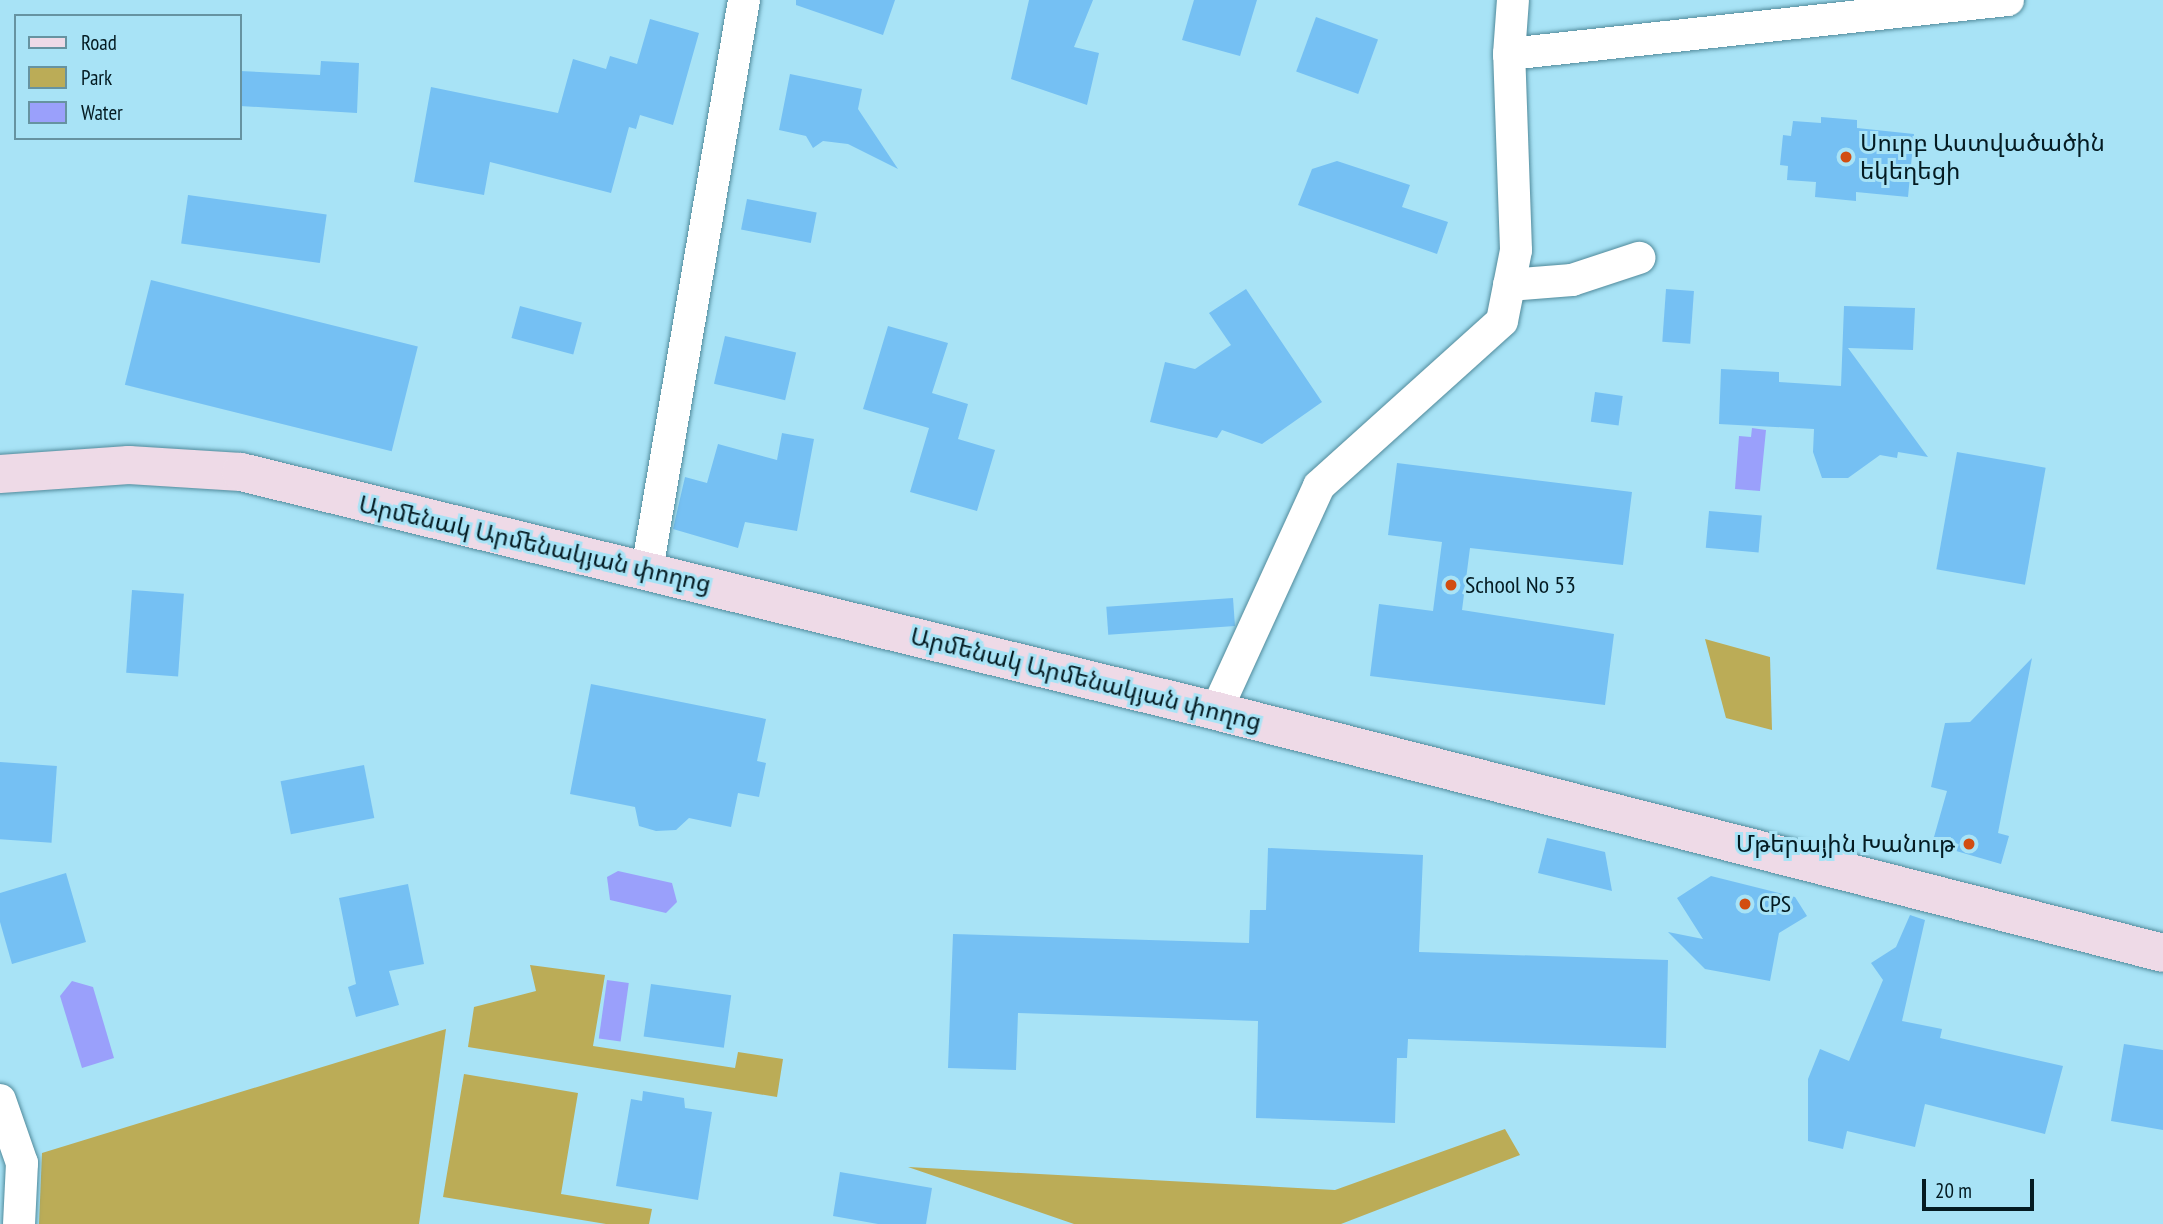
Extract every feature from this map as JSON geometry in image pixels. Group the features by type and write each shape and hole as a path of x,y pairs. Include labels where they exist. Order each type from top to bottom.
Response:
{"main road":[{"name":"Արմենակ Արմենակյան փողոց","path":"0,474 128,465 242,472 1216,711 2163,953"}],"street":[{"path":"647,570 744,0"},
{"path":"1216,711 1319,486 1502,321 1516,250 1509,54 1513,0"},
{"path":"1509,54 2008,0"},
{"path":"1510,285 1572,280 1639,258"},
{"path":"0,1100 22,1163 19,1224"}],"green space":[{"path":"1705,639 1770,657 1772,730 1726,718"},
{"path":"530,965 605,975 593,1046 735,1068 738,1052 783,1059 777,1097 468,1047 474,1007 536,991"},
{"path":"446,1029 419,1224 39,1224 42,1153"},
{"path":"464,1074 578,1093 561,1194 652,1209 649,1224 606,1224 443,1197"},
{"path":"1505,1129 1520,1155 1341,1224 1074,1224 908,1167 1335,1190"}],"water":[{"path":"1752,428 1766,430 1760,491 1735,489 1739,436 1751,437"},
{"path":"618,871 672,883 677,902 666,913 610,900 607,877"},
{"path":"607,980 629,983 621,1041 599,1038"},
{"path":"72,981 93,987 114,1058 82,1068 60,996"}],"building":[{"path":"796,0 895,0 883,35 796,5"},
{"path":"1029,0 1093,0 1074,47 1099,53 1087,105 1011,79"},
{"path":"1194,0 1257,0 1240,56 1182,40"},
{"path":"1316,17 1378,40 1358,94 1296,72"},
{"path":"650,19 699,33 673,125 640,115 636,129 629,127 611,193 490,162 484,195 414,182 431,87 558,113 573,59 606,69 610,56 637,64"},
{"path":"321,61 359,63 357,113 242,106 242,71 320,75"},
{"path":"790,74 862,89 858,109 898,169 848,144 823,141 813,148 806,136 779,130"},
{"name":"Սուրբ Աստվածածին եկեղեցի","path":"1821,117 1857,120 1857,128 1914,134 1908,197 1856,192 1856,201 1815,197 1816,182 1787,180 1788,166 1780,165 1783,135 1791,136 1793,121 1821,123"},
{"path":"1337,161 1410,185 1402,207 1448,222 1437,254 1298,205 1312,169"},
{"path":"188,195 327,214 320,263 181,244"},
{"path":"747,199 817,213 811,243 741,229"},
{"path":"151,280 418,347 392,451 125,385"},
{"path":"1246,289 1322,402 1262,444 1222,430 1217,438 1150,422 1165,362 1195,369 1231,345 1209,313"},
{"path":"1666,289 1694,291 1690,344 1662,342"},
{"path":"520,306 582,323 573,354 511,338"},
{"path":"1844,306 1915,308 1913,350 1848,348 1928,457 1898,452 1897,458 1880,455 1848,478 1822,478 1813,452 1814,429 1719,424 1721,369 1779,372 1779,382 1841,386"},
{"path":"888,326 948,343 932,393 968,404 958,439 995,450 977,511 910,492 929,428 863,409"},
{"path":"725,336 796,352 785,400 714,384"},
{"path":"1595,392 1623,396 1619,426 1591,422"},
{"path":"782,433 814,439 797,531 745,522 738,548 673,529 685,477 707,483 718,444 777,460"},
{"path":"1957,452 2046,468 2025,585 1936,569"},
{"name":"School No 53","path":"1397,463 1632,492 1623,565 1470,548 1462,610 1614,634 1605,705 1370,676 1379,604 1433,611 1442,542 1388,535"},
{"path":"1709,511 1762,516 1759,552 1706,548"},
{"path":"132,590 184,594 178,676 126,673"},
{"path":"1233,598 1235,626 1108,635 1106,607"},
{"path":"2032,658 1998,833 2009,836 2001,864 1932,844 1947,791 1931,787 1945,723 1970,722"},
{"path":"591,684 766,719 757,761 766,763 759,797 738,793 731,827 689,818 676,830 656,831 639,826 635,807 570,794"},
{"path":"0,762 57,766 51,843 0,839"},
{"path":"364,765 374,818 291,834 281,781"},
{"path":"1547,838 1605,852 1612,891 1538,873"},
{"path":"1268,848 1423,855 1419,952 1668,960 1666,1048 1408,1039 1407,1058 1397,1058 1395,1123 1256,1118 1258,1021 1018,1013 1016,1070 948,1068 953,934 1249,943 1250,910 1266,910"},
{"path":"66,873 86,942 12,964 0,922 0,893"},
{"path":"1711,876 1795,897 1807,916 1779,933 1770,981 1705,969 1668,932 1703,939 1677,898"},
{"path":"408,884 424,964 389,971 399,1005 356,1017 348,987 356,984 339,898"},
{"path":"1910,915 1925,920 1902,1021 1942,1029 1940,1038 2063,1066 2045,1134 1925,1104 1915,1147 1847,1131 1843,1149 1808,1141 1808,1079 1820,1049 1849,1061 1883,980 1871,963 1896,947"},
{"path":"651,984 731,995 724,1048 644,1036"},
{"path":"2124,1044 2163,1050 2163,1130 2111,1121"},
{"path":"643,1091 684,1098 685,1108 712,1112 698,1200 616,1186 631,1099 642,1101"},
{"path":"840,1172 932,1188 926,1224 878,1224 833,1216"}],"place":[{"name":"Սուրբ Աստվածածին եկեղեցի","path":"1846,157"},
{"name":"School No 53","path":"1451,585"},
{"name":"Մթերային Խանութ","path":"1969,844"},
{"name":"CPS","path":"1745,904"}]}
